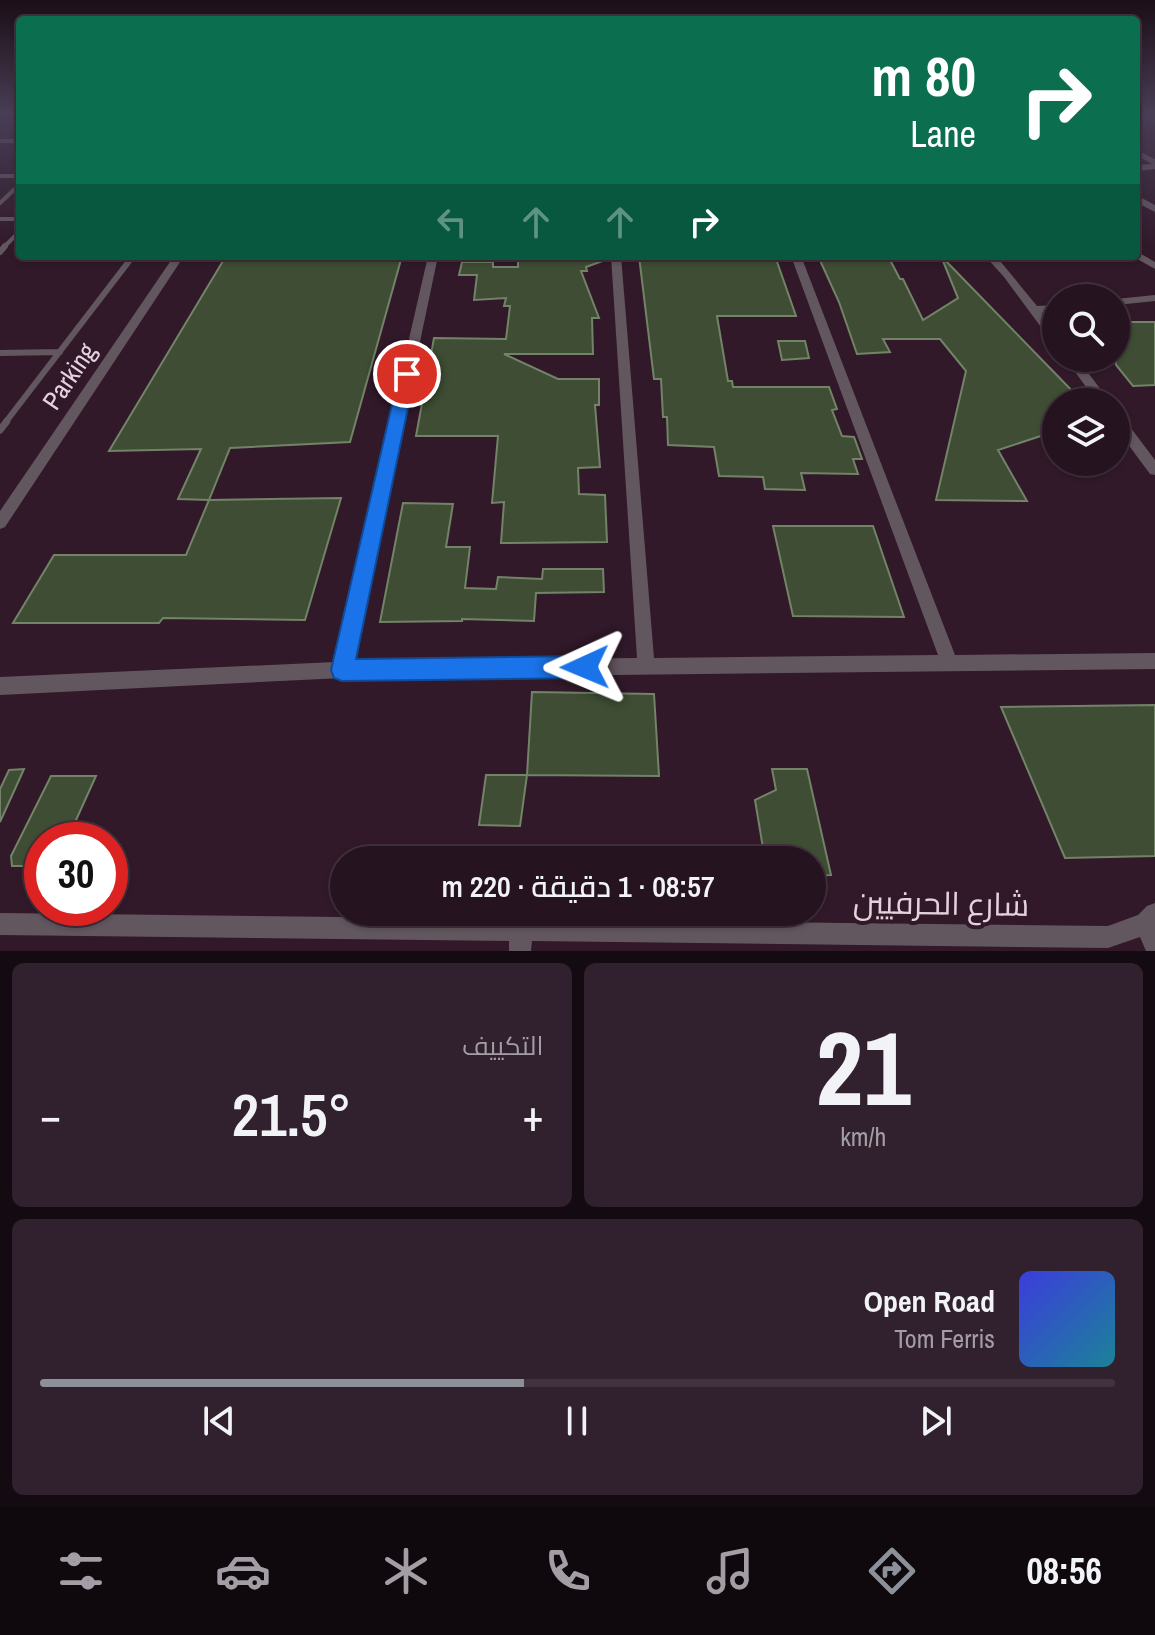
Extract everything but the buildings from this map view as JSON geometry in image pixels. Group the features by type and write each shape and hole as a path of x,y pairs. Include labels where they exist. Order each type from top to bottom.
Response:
{"street":[{"name":"Parking","path":"0,523 176,260"},
{"path":"342,670 432,260"},
{"path":"616,260 646,666"},
{"path":"798,260 950,664"},
{"path":"993,260 1042,320"},
{"path":"1130,302 1153,301"},
{"path":"1035,310 1042,309"},
{"path":"1130,432 1148,450 1155,470"},
{"path":"0,686 342,670 1155,661"},
{"path":"1150,919 1155,946"},
{"name":"شارع الحرفيين","path":"0,924 521,940 1108,937 1150,919"}],"lane":[{"path":"0,203 16,188"},
{"path":"0,252 16,235"},
{"path":"0,430 130,260"},
{"path":"0,353 60,352"},
{"path":"0,412 14,412"}],"route":[{"path":"407,374 342,670 585,667"}]}
